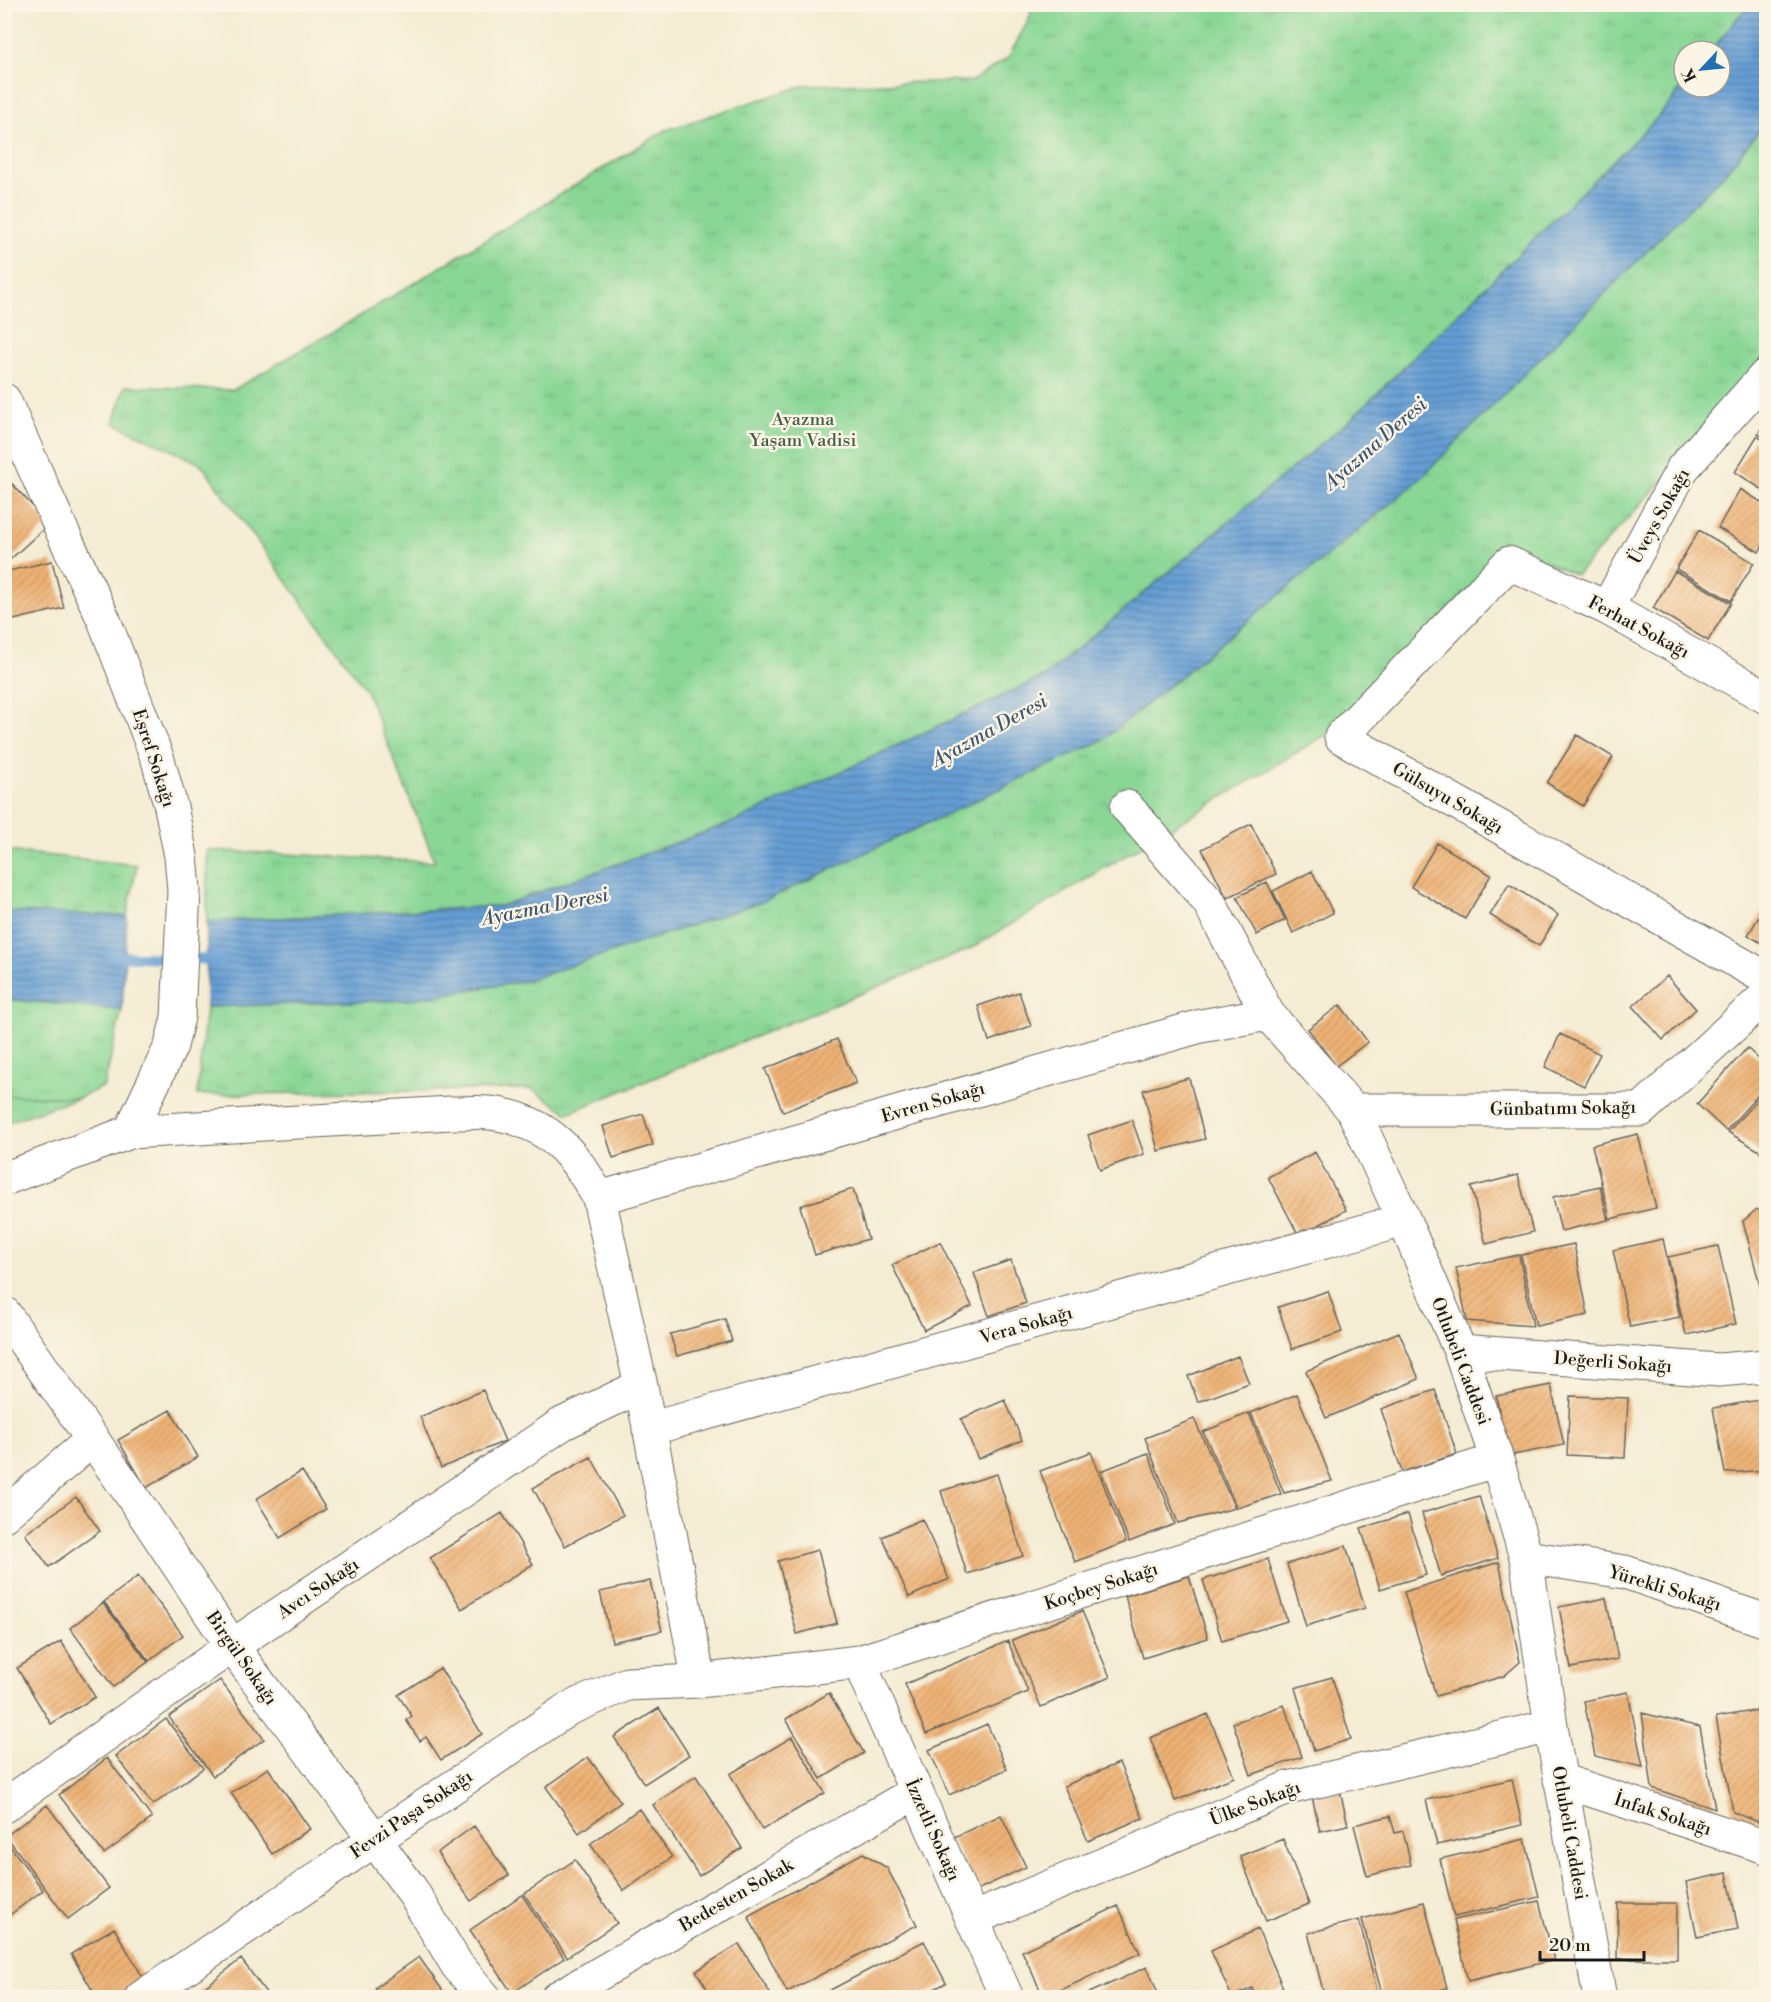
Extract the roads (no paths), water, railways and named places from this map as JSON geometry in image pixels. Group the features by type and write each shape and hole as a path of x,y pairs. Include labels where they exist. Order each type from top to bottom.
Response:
{"street":[{"name":"Üveys Sokağı","path":"1607,608 1683,468 1767,375"},
{"name":"Eşref Sokağı","path":"4,400 104,620 158,760 181,856 184,890 178,1017 171,1046 130,1132"},
{"name":"Ferhat Sokağı","path":"1509,563 1607,608 1766,696"},
{"name":"Gülsuyu Sokağı","path":"1509,563 1341,737 1767,978"},
{"name":"Otlubeli Caddesi","path":"1127,807 1209,902 1268,1014 1353,1110 1404,1220 1460,1351 1497,1460 1526,1557 1560,1780 1600,1998"},
{"name":"Günbatımı Sokağı","path":"1353,1110 1641,1110 1767,996"},
{"name":"Evren Sokağı","path":"599,1198 1201,1026 1268,1014"},
{"path":"4,1179 130,1132 451,1113 498,1114 524,1121 545,1132 564,1146 584,1170 599,1198 640,1386 699,1681"},
{"name":"Vera Sokağı","path":"649,1430 1404,1220"},
{"name":"Birgül Sokağı","path":"4,1313 93,1439 232,1646 411,1889 458,1965 485,1998"},
{"name":"Değerli Sokağı","path":"1460,1351 1719,1370 1767,1365"},
{"name":"Avcı Sokağı","path":"4,1806 232,1646 562,1424 640,1386"},
{"path":"4,1515 93,1439"},
{"name":"Koçbey Sokağı","path":"699,1681 859,1662 1497,1460"},
{"name":"Yürekli Sokağı","path":"1526,1557 1625,1572 1767,1621"},
{"name":"İzzetli Sokağı","path":"859,1662 1007,1998"},
{"name":"Fevzi Paşa Sokağı","path":"141,1998 568,1708 627,1684 699,1681"},
{"name":"Ülke Sokağı","path":"972,1919 1288,1788 1551,1726"},
{"name":"İnfak Sokağı","path":"1560,1780 1767,1847"},
{"name":"Bedesten Sokak","path":"557,1998 916,1792"}],"water":[{"path":"1748,5 1766,5 1766,122 1724,174 1418,481 1103,740 764,901 525,981 405,1000 206,1007 207,922 501,906 736,821 1045,676 1350,420 1660,115 1673,99 1732,99 1732,39 1721,39"},
{"path":"5,912 127,916 122,1010 5,999"}],"waterway":[{"name":"Ayazma Deresi","path":"111,956 221,960"}],"park label":[{"name":"Ayazma Yaşam Vadisi","path":"803,429"}]}
